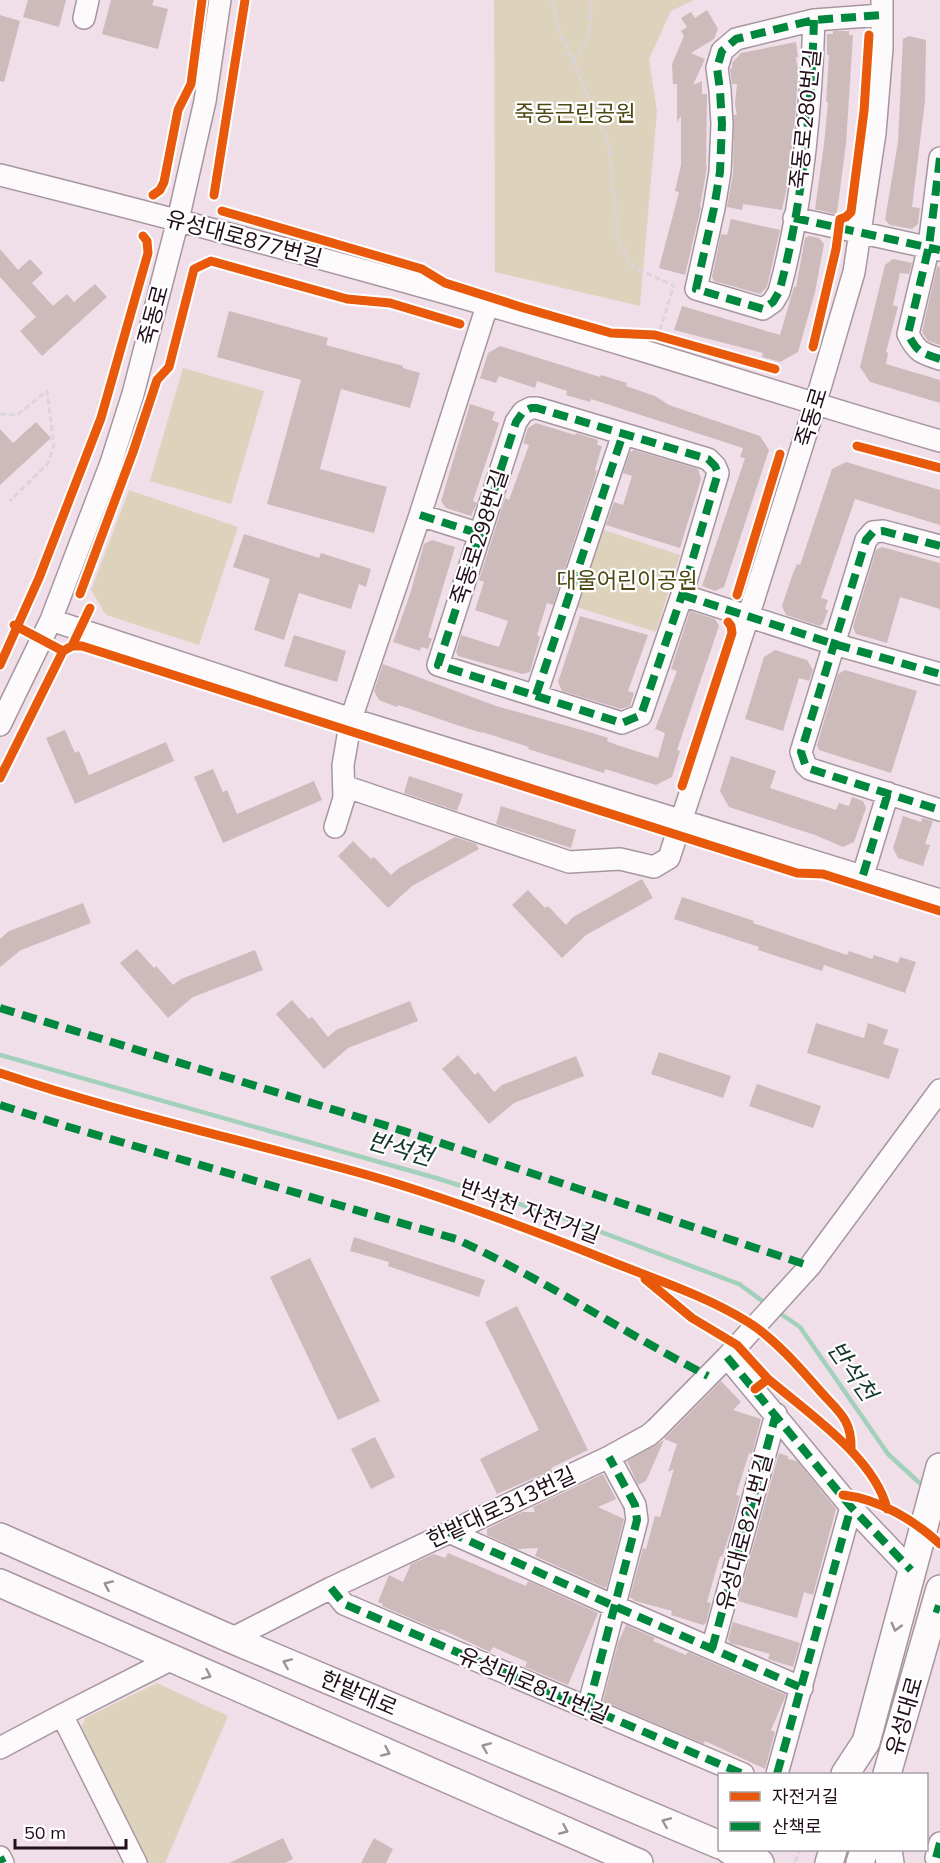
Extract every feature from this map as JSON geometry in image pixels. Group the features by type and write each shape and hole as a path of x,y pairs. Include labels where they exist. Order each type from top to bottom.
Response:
{"main road":[{"path":"911,1570 940,1467"},
{"name":"한밭대로","path":"0,1537 231,1640 718,1844"},
{"name":"유성대로","path":"856,1773 911,1570"},
{"name":"한밭대로","path":"0,1582 639,1863"},
{"name":"유성대로","path":"891,1767 938,1600"},
{"path":"846,1773 866,1742"},
{"name":"한밭대로","path":"734,1851 760,1863"}],"street":[{"name":"죽동로","path":"0,725 51,620 111,463 129,404 178,220 206,101 220,0"},
{"name":"죽동로","path":"344,786 569,862 620,859 651,873 669,858 815,405 854,272 875,133 882,48 882,8"},
{"name":"죽동로280번길","path":"814,20 812,90 794,218 778,292 773,302 763,309 696,289 720,172 722,124 717,68 722,51 736,39 814,20 882,8"},
{"path":"940,158 934,248 908,334 921,353 940,359"},
{"name":"유성대로877번길","path":"0,175 178,220 487,306 656,345 815,405 940,441"},
{"name":"죽동로280번길","path":"794,218 934,248"},
{"path":"335,826 344,798 343,765 351,719 487,306"},
{"name":"죽동로298번길","path":"537,408 708,459 718,473 682,595 641,715 622,723 438,665 480,534 516,422 523,412 537,408"},
{"path":"536,695 622,434"},
{"path":"420,515 480,534"},
{"path":"940,546 883,531 873,532 866,540 801,746 801,756 810,770 940,810"},
{"path":"682,595 834,644 940,674"},
{"path":"51,620 351,719 940,900"},
{"path":"863,875 888,793"},
{"name":"한밭대로313번길","path":"231,1640 331,1588 609,1457 649,1435 727,1357 810,1266 940,1090"},
{"path":"727,1357 852,1507 911,1570"},
{"name":"유성대로821번길","path":"712,1649 776,1414"},
{"path":"588,1708 637,1520 637,1512 609,1457"},
{"path":"777,1773 852,1507"},
{"path":"449,1532 802,1688"},
{"name":"유성대로811번길","path":"331,1588 344,1604 741,1773"},
{"path":"0,1748 172,1659"},
{"path":"62,1714 136,1863"},
{"path":"940,1843 936,1858 940,1859"},
{"path":"0,1857 3,1863"}],"path":[{"path":"553,0 557,25 609,145 618,240 634,268 674,285 696,289"},
{"path":"573,61 588,40 592,0"},
{"path":"656,345 674,285"},
{"path":"644,334 656,345"},
{"path":"656,345 669,339"},
{"path":"0,414 17,415 47,391 54,446 48,463 10,501"},
{"path":"795,1862 800,1851"},
{"path":"805,1851 824,1855"}],"green space":[{"name":"죽동근린공원","path":"494,0 694,0 671,11 649,59 657,111 640,306 495,272"},
{"path":"183,368 264,391 231,504 150,481"},
{"path":"129,490 238,527 199,645 106,615 91,590"},
{"name":"대울어린이공원","path":"598,528 680,555 656,632 573,606"},
{"path":"157,1683 228,1716 165,1863 145,1863 81,1729 85,1718"}],"building":[{"path":"28,0 66,0 59,27 23,17"},
{"path":"111,0 154,0 152,5 168,9 158,49 102,34"},
{"path":"707,10 718,29 714,39 691,53 705,59 693,85 702,81 702,94 707,94 707,167 701,207 685,275 659,268 679,192 675,191 681,165 681,116 677,122 677,84 673,84 672,64 684,36 681,31 687,27 681,18 691,12 695,18"},
{"path":"0,15 20,21 4,82 0,81"},
{"path":"833,31 849,31 849,35 853,35 846,144 835,214 815,209 828,102 826,102 829,55 827,55 827,34 833,34"},
{"path":"909,36 926,40 925,101 912,207 920,208 918,224 912,229 890,225 885,220 898,142 903,39"},
{"path":"796,42 798,72 795,121 788,182 782,210 743,204 742,210 727,207 733,174 734,115 737,115 735,104 737,84 732,84 730,69 732,63 741,53"},
{"path":"731,219 780,230 767,287 760,294 714,281 712,277 721,234 727,235"},
{"path":"809,236 819,238 824,244 815,292 798,352 780,362 762,357 763,353 674,330 682,306 780,335 794,287 796,287 805,238"},
{"path":"0,249 18,270 30,259 43,273 32,283 53,306 67,294 74,302 95,284 107,297 42,356 20,331 36,317 0,277"},
{"path":"893,259 912,263 909,274 900,273 893,305 898,307 886,352 888,353 886,364 940,380 940,403 870,382 860,367 885,265"},
{"path":"937,266 940,267 940,345 928,341 922,332"},
{"path":"229,311 328,338 326,345 403,366 403,368 420,373 410,408 341,389 320,469 387,487 374,533 267,504 301,380 217,357"},
{"path":"500,346 627,383 626,386 655,396 669,405 760,436 769,450 724,587 715,591 702,586 745,458 740,457 743,448 591,399 590,402 566,395 567,391 537,381 535,388 499,376 496,383 480,378 488,353"},
{"path":"470,404 495,412 492,420 499,423 473,501 477,503 471,516 446,508 441,501"},
{"path":"36,422 51,438 0,485 0,429 13,443"},
{"path":"536,423 598,440 597,445 602,446 595,470 597,471 553,605 547,603 537,635 540,637 530,672 522,674 458,656 456,652 461,635 499,647 508,621 475,610 484,582 479,580 505,498 509,500 529,445 523,443 528,428"},
{"path":"634,450 698,469 701,479 680,548 606,525 614,502 623,505 632,476 623,473 630,452"},
{"path":"846,462 940,490 940,525 855,499 821,598 828,600 825,609 828,610 820,626 786,615 782,606 797,564 800,565 832,469"},
{"path":"244,534 319,558 321,553 371,569 366,587 359,584 351,609 299,593 284,640 254,630 270,579 233,567"},
{"path":"432,540 455,547 428,637 432,639 428,649 421,647 420,651 393,642 424,544"},
{"path":"882,547 940,563 940,609 900,597 887,643 856,634 853,627 876,550"},
{"path":"690,611 715,619 719,626 677,750 680,751 672,777 656,785 605,769 604,773 398,705 397,707 379,700 374,691 383,664 496,706 596,734 608,738 607,741 617,745 658,758 665,733 655,729 677,671 671,669"},
{"path":"580,616 648,635 628,691 634,693 630,706 621,709 562,691 558,682"},
{"path":"294,635 346,651 337,682 284,666"},
{"path":"775,650 807,660 813,670 809,681 799,678 783,731 745,719 764,657"},
{"path":"845,670 917,691 891,773 819,750 817,745 838,674"},
{"path":"65,730 75,753 79,751 89,775 166,742 174,761 75,804 46,738"},
{"path":"731,756 776,771 770,788 836,810 839,803 849,806 852,797 863,801 866,808 854,842 843,847 815,835 729,807 720,791"},
{"path":"213,769 223,792 227,790 237,814 314,781 322,800 223,843 194,777"},
{"path":"409,776 463,794 457,811 404,793"},
{"path":"501,806 576,830 571,848 496,824"},
{"path":"903,816 921,822 922,818 933,821 925,844 930,845 923,866 898,858 893,848"},
{"path":"455,837 476,844 479,849 412,886 388,908 338,856 353,841 371,859 374,857 391,875 399,868"},
{"path":"642,879 653,898 586,935 562,958 512,905 528,890 566,925 573,917"},
{"path":"682,897 847,955 849,951 872,959 874,955 898,963 900,957 916,962 905,993 824,965 822,971 674,919"},
{"path":"83,903 91,923 21,950 0,967 0,939 9,931"},
{"path":"137,949 173,985 181,979 255,950 263,970 193,997 168,1018 120,963"},
{"path":"292,1000 309,1019 312,1017 328,1037 336,1030 410,1001 418,1021 348,1048 324,1069 276,1014"},
{"path":"816,1023 864,1038 868,1023 888,1030 883,1044 899,1049 889,1079 807,1053"},
{"path":"659,1052 731,1076 723,1098 651,1074"},
{"path":"458,1055 475,1075 478,1072 494,1092 502,1085 576,1056 584,1076 514,1103 489,1124 442,1069"},
{"path":"757,1084 821,1106 813,1128 749,1106"},
{"path":"354,1237 485,1280 479,1297 388,1266 389,1262 350,1251"},
{"path":"310,1258 380,1401 338,1420 270,1277"},
{"path":"517,1306 588,1450 551,1468 552,1470 497,1494 480,1459 539,1430 485,1322"},
{"path":"721,1381 741,1402 733,1410 761,1419 752,1454 749,1453 736,1495 740,1496 722,1557 720,1556 707,1602 711,1603 706,1623 703,1625 671,1615 672,1611 635,1601 630,1597 643,1548 646,1549 655,1516 660,1517 674,1469 668,1472 677,1444 664,1439"},
{"path":"375,1437 395,1477 371,1489 351,1449"},
{"path":"664,1440 646,1481 638,1485 627,1461"},
{"path":"779,1453 788,1456 788,1459 797,1461 836,1509 813,1595 804,1592 797,1618 738,1601"},
{"path":"603,1474 616,1499 598,1507 624,1519 605,1588 535,1556 538,1548 517,1549 487,1535 487,1529 522,1512 535,1512 533,1507"},
{"path":"448,1553 526,1586 528,1581 598,1613 568,1685 525,1667 527,1662 493,1647 490,1652 441,1629 440,1631 382,1606 383,1604 378,1602 389,1575 403,1582 411,1564 434,1554 445,1558"},
{"path":"733,1622 800,1643 793,1667 768,1659 770,1654 730,1643 728,1639"},
{"path":"626,1625 655,1638 653,1641 686,1655 688,1652 786,1695 771,1730 775,1732 765,1769 705,1741 704,1744 603,1701 618,1643"},
{"path":"283,1838 293,1859 285,1863 229,1863"},
{"path":"374,1838 393,1849 386,1863 361,1863"}],"waterway":[{"name":"반석천","path":"0,1055 436,1178 564,1218 739,1284 768,1305"},
{"name":"반석천","path":"778,1312 800,1327 888,1454 925,1488"}],"marked path":[{"path":"814,20 811,88 800,191 779,292 773,302 763,309 696,289 720,172 722,124 717,68 722,51 736,39 814,20 882,15"},
{"path":"940,158 929,246 908,334 920,351 940,359"},
{"path":"794,218 940,250"},
{"path":"531,408 708,459 718,473 682,595 641,715 622,723 438,665 516,422 523,412 531,408"},
{"path":"536,695 623,434"},
{"path":"420,515 480,534"},
{"path":"940,546 883,531 873,532 866,540 801,752 805,764 810,769 940,810"},
{"path":"682,595 834,644 940,674"},
{"path":"863,875 888,793"},
{"path":"0,1008 420,1136 810,1266"},
{"path":"0,1105 456,1239 552,1288 708,1376"},
{"path":"727,1357 851,1507 911,1570"},
{"path":"712,1649 776,1414"},
{"path":"588,1708 637,1520 635,1505 609,1457"},
{"path":"777,1773 851,1507"},
{"path":"449,1532 802,1688"},
{"path":"331,1588 344,1604 741,1773"},
{"path":"934,1608 940,1610"},
{"path":"940,1843 936,1858 940,1859"},
{"path":"0,1857 3,1863"}],"cycle path":[{"path":"153,195 160,190 164,182 178,110 191,84 202,0"},
{"path":"214,195 245,0"},
{"path":"813,347 836,249 840,219 851,212 864,111 869,35"},
{"path":"222,211 422,269 445,283 611,333 655,335 775,369"},
{"path":"0,665 39,578 101,418 148,253 147,241 143,236"},
{"path":"80,594 157,380 169,367 194,269 211,261 347,299 390,303 460,324"},
{"path":"857,446 940,468"},
{"path":"737,595 780,454"},
{"path":"14,625 63,651 72,646 90,608"},
{"path":"682,786 732,633 728,622"},
{"path":"72,646 82,646 797,873 823,874 940,911"},
{"path":"0,778 63,651"},
{"name":"반석천 자전거길","path":"0,1073 185,1127 401,1185 519,1226 696,1296 748,1322 786,1354 843,1417 847,1423 851,1449"},
{"path":"645,1279 692,1318 737,1345 768,1379"},
{"path":"755,1389 768,1379 838,1437 869,1472 880,1490 887,1509"},
{"path":"843,1495 870,1501 895,1512 940,1544"}]}
